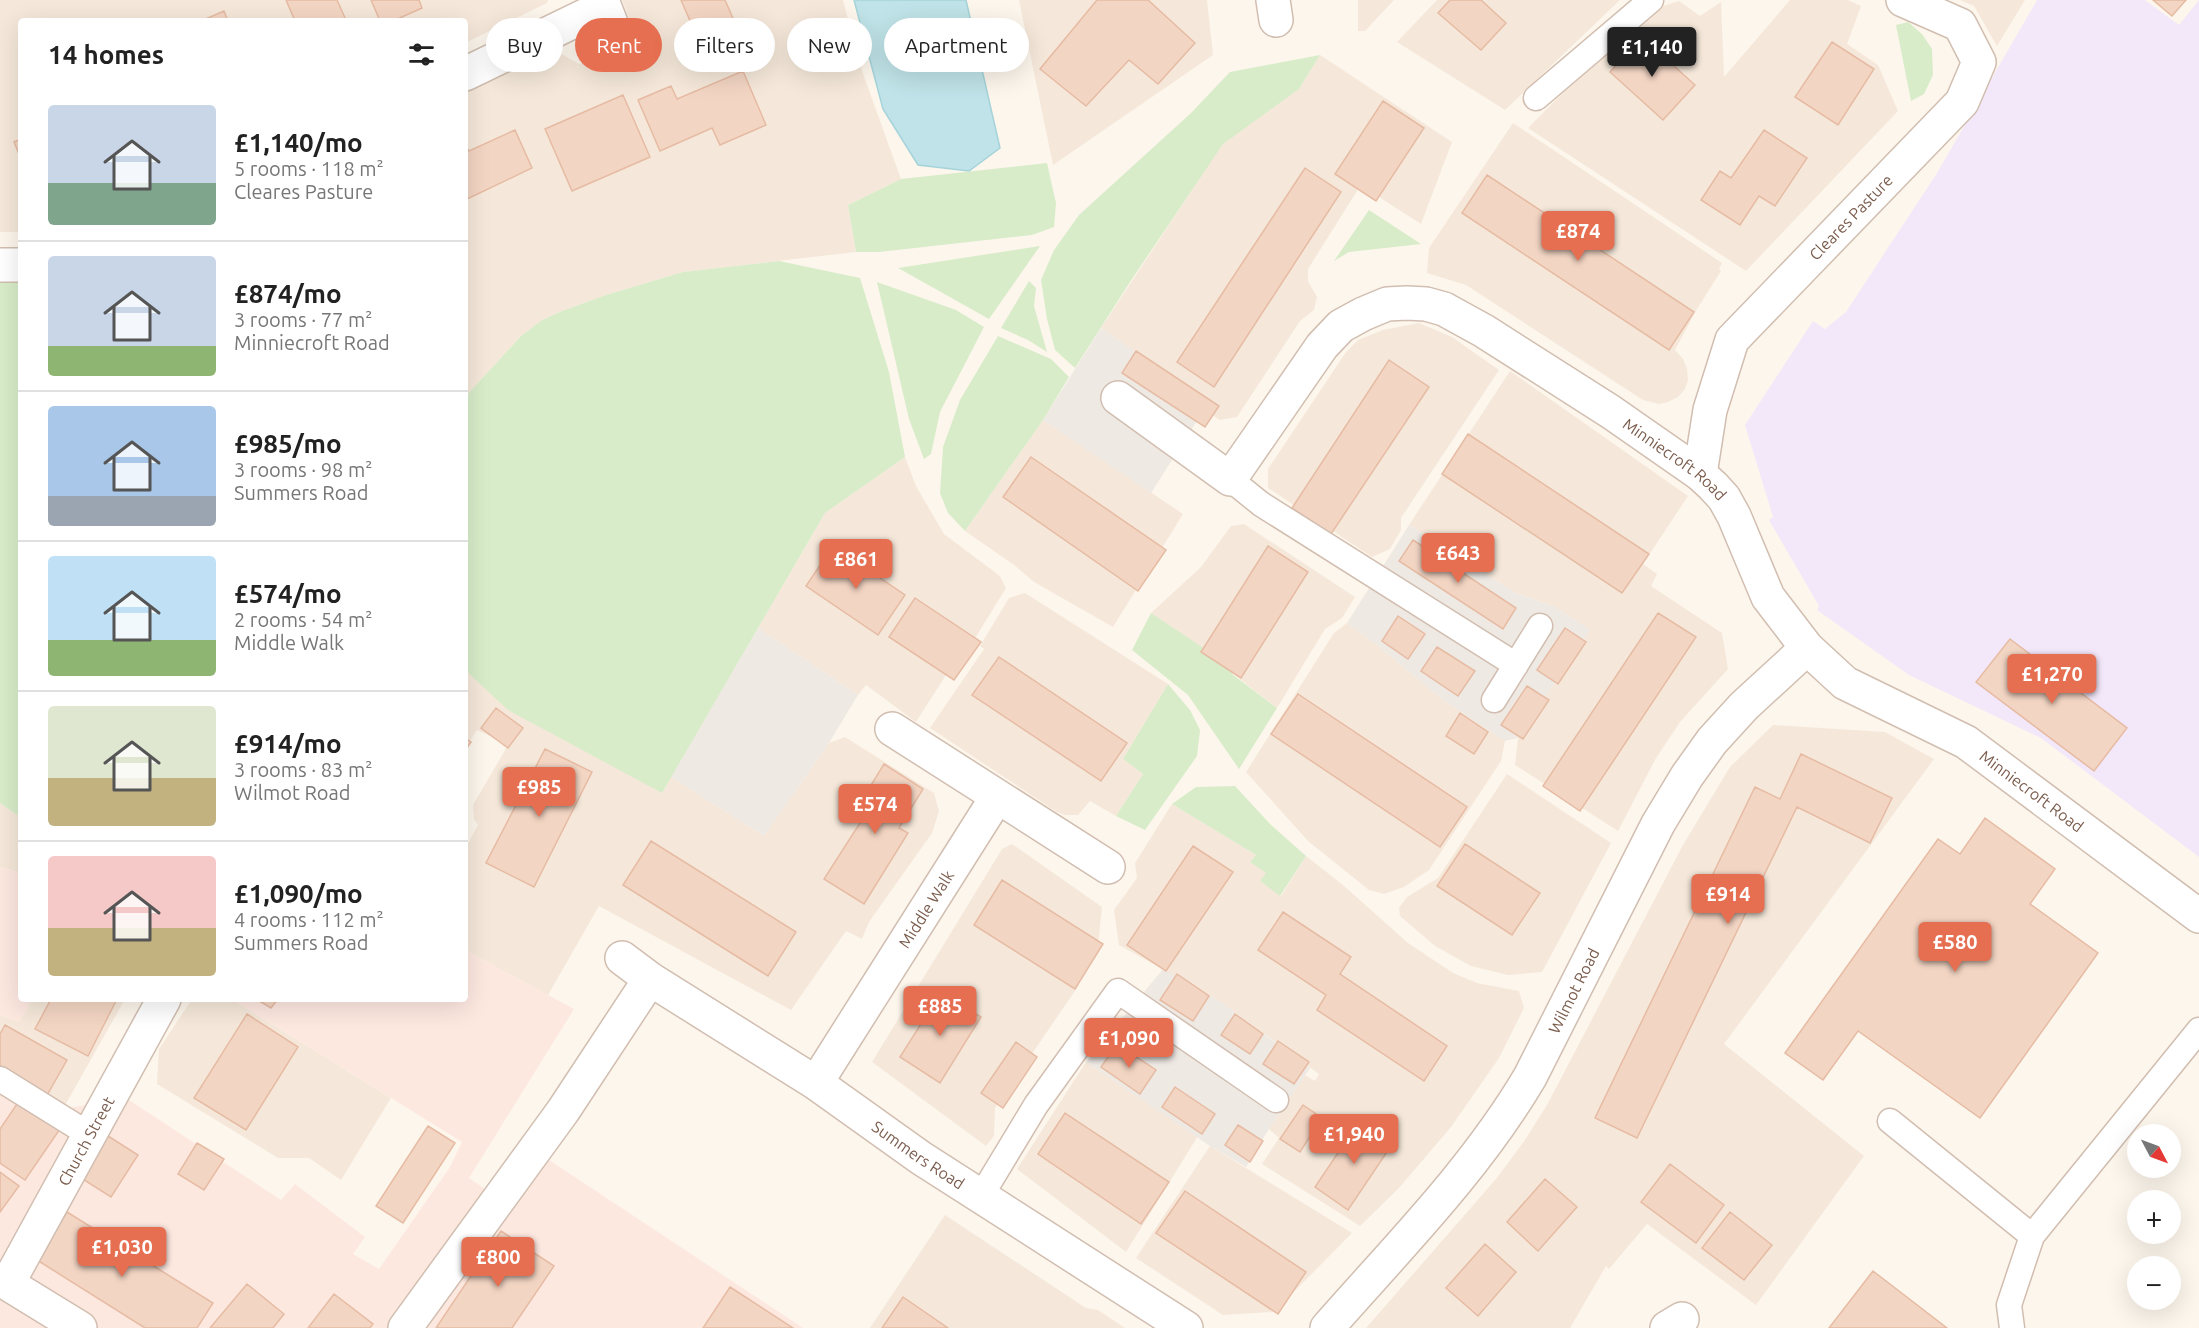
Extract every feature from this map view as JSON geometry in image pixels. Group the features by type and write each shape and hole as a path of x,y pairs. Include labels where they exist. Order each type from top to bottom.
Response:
{"street":[{"name":"Cleares Pasture","path":"1700,474 1710,410 1732,339 1962,102 1979,62 1960,25 1903,0"},
{"path":"468,73 606,12"},
{"path":"0,265 18,265"},
{"name":"Minniecroft Road","path":"1230,479 1316,354 1341,327 1387,304 1426,304 1461,317 1611,412 1700,474 1724,498 1734,516 1768,597 1807,648 1845,683 1966,742 2199,916"},
{"path":"1118,398 1230,479"},
{"name":"Wilmot Road","path":"1327,1328 1479,1154 1509,1113 1530,1077 1658,824 1687,776 1720,732 1766,685 1807,648"},
{"path":"892,729 1108,867"},
{"name":"Middle Walk","path":"816,1083 997,797"},
{"name":"Summers Road","path":"622,958 650,979 816,1083 921,1158 1186,1328"},
{"path":"405,1328 563,1111 650,979"},
{"name":"Church Street","path":"4,1281 90,1136 162,1002"},
{"path":"4,1281 80,1328"}],"lane":[{"path":"1536,98 1651,0"},
{"path":"1230,479 1261,504 1516,665"},
{"path":"1494,700 1540,626"},
{"path":"981,1196 1036,1105 1118,991 1276,1100"},
{"path":"2012,1328 2009,1305 2032,1236 2199,1030"},
{"path":"0,1079 90,1136"},
{"path":"1890,1121 2032,1236"}],"shaded area":[{"path":"0,0 548,0 547,3 516,18 486,18 486,33 468,42 468,18 18,18 18,232 0,232"},
{"path":"622,0 843,0 848,18 787,18 787,72 862,72 901,179 848,205 856,252 683,272 562,311 542,320 521,336 468,394 468,85 497,72 563,72 563,55 575,62 575,72 662,72 662,18 629,18"},
{"path":"1019,0 1207,0 1213,55 1053,165 1029,49 1029,18 1023,18"},
{"path":"1358,0 1394,0 1365,31 1358,31"},
{"path":"1437,0 1620,0 1505,110 1397,42"},
{"path":"1790,0 1848,0 1861,6 1847,44 1878,65 1898,111 1746,271 1528,128 1642,13 1679,1 1700,16 1721,2 1724,77"},
{"path":"1960,0 2025,0 1997,46 1974,6"},
{"path":"2037,0 2145,0 2179,25 2199,0 2199,857 2041,738 1909,675 1817,610 1819,606 1769,520 1773,517 1745,425 1813,321 1825,329 1846,312 1937,173"},
{"path":"1320,55 1452,142 1421,224 1362,183 1308,269 1308,281 1317,297 1314,310 1300,321 1237,417 1220,420 1204,410 1209,402 1101,328 1223,143 1299,89"},
{"path":"1513,123 1722,263 1719,269 1721,271 1675,350 1683,359 1688,380 1685,389 1678,397 1659,404 1643,400 1466,285 1427,273 1429,248"},
{"path":"1419,323 1452,337 1499,370 1401,518 1401,530 1390,549 1372,557 1268,488 1268,469 1346,352 1358,340 1383,330"},
{"path":"1101,328 1209,402 1151,493 1043,420"},
{"path":"1510,371 1688,496 1643,564 1657,574 1651,586 1722,633 1728,669 1680,722 1656,758 1618,831 1515,765 1518,738 1590,630 1555,607 1514,592 1409,525"},
{"path":"1043,420 1183,514 1113,627 1034,582 965,531"},
{"path":"905,457 916,486 944,534 1000,576 1006,588 974,640 969,639 916,722 866,685 858,695 758,628 825,513"},
{"path":"1244,524 1355,597 1342,618 1325,629 1277,708 1232,673 1235,670 1151,613 1201,567 1231,526"},
{"path":"1409,525 1514,592 1555,607 1590,630 1518,738 1505,741 1443,700 1347,623"},
{"path":"1025,593 1168,684 1123,759 1143,774 1116,816 1090,801 1078,815 1065,815 1057,812 930,728 984,649 980,646 1009,598"},
{"path":"1347,623 1443,700 1505,741 1501,761 1429,870 1404,887 1384,894 1369,890 1308,841 1246,772 1334,633"},
{"path":"758,628 858,695 829,743 764,836 671,777"},
{"path":"468,672 662,793 671,777 764,836 829,743 845,737 934,793 939,811 932,833 869,922 862,939 846,931 791,1010 599,906 548,995 468,952 468,843 478,825 474,819 473,805 508,745 477,730 468,744"},
{"path":"1773,725 1885,732 1934,759 1724,1044 1864,1156 1756,1305 1647,1224 1609,1269 1606,1266 1570,1328 1366,1328 1496,1179 1525,1140 1547,1105 1683,845 1730,767"},
{"path":"1507,774 1611,843 1542,972 1508,975 1471,966 1435,946 1400,916 1399,908 1407,897 1438,878"},
{"path":"0,803 18,816 18,872 0,867"},
{"path":"1172,804 1256,855 1250,862 1267,873 1260,881 1281,896 1306,856 1343,885 1408,943 1453,973 1477,983 1519,991 1524,1008 1499,1058 1451,1127 1399,1188 1360,1226 1262,1164 1279,1138 1269,1129 1305,1075 1315,1081 1319,1074 1218,1000 1119,945 1114,910 1137,878 1135,863"},
{"path":"1012,844 1102,907 1098,946 1075,980 1079,985 995,1108 994,1136 986,1146 872,1062 1002,849"},
{"path":"0,867 18,872 18,1002 30,1002 19,1022 0,1015"},
{"path":"468,952 574,1009 469,1178 505,1203 540,1154 803,1328 0,1328 0,1071 63,1109 126,1098 281,1200 295,1184 365,1237 353,1254 379,1269 450,1167 462,1142 237,1002 468,1002"},
{"path":"1163,969 1218,1000 1310,1068 1246,1167 1210,1146 1086,1062"},
{"path":"30,1002 123,1002 63,1109 0,1071 0,1015 19,1022"},
{"path":"190,1002 237,1002 391,1098 341,1180 309,1158 278,1158 157,1084 159,1049"},
{"path":"1086,1062 1198,1136 1126,1252 1017,1169"},
{"path":"1210,1146 1352,1233 1274,1312 1223,1315 1136,1258"},
{"path":"945,1215 1086,1308 1098,1310 1125,1328 870,1328"}],"green space":[{"path":"1908,22 1922,34 1932,49 1933,75 1924,94 1911,101 1896,25"},
{"path":"1320,55 1299,89 1223,144 1075,368 1055,350 1041,280 1054,250 1079,215 1191,113 1230,72"},
{"path":"1047,163 1056,203 1054,227 1032,235 879,252 856,252 848,205 901,179"},
{"path":"1369,210 1421,244 1349,252 1334,261"},
{"path":"1040,246 989,319 898,268"},
{"path":"779,261 860,278 889,372 905,457 825,513 662,793 508,710 468,673 468,394 521,336 542,320 606,295 683,272"},
{"path":"18,281 18,816 0,803 0,283"},
{"path":"1029,281 1036,288 1034,306 1047,352 1028,340 1001,328"},
{"path":"877,282 956,310 984,327 940,412 931,454 924,459 909,419"},
{"path":"998,336 1051,359 1069,377 1043,420 965,531 948,513 940,493 943,447 960,400"},
{"path":"1151,613 1235,669 1232,674 1277,708 1239,769 1188,695 1132,650"},
{"path":"1168,684 1190,710 1200,730 1197,756 1145,830 1116,816 1143,774 1123,759"},
{"path":"1235,786 1270,824 1306,856 1280,896 1260,881 1266,873 1250,862 1256,855 1172,804 1196,787"}],"water":[{"path":"854,0 966,0 970,18 884,18 884,72 983,72 1000,148 969,171 918,165 883,109 872,68 872,18 859,18"}],"building":[{"path":"286,0 337,0 345,18 294,18"},
{"path":"371,0 419,0 422,8 400,18 379,18"},
{"path":"681,0 725,0 733,18 689,18"},
{"path":"1097,0 1148,0 1195,43 1158,84 1129,60 1086,106 1040,69"},
{"path":"1450,0 1481,0 1506,23 1481,50 1438,13"},
{"path":"2153,0 2186,0 2172,16"},
{"path":"224,11 227,18 208,18"},
{"path":"1642,37 1695,85 1663,120 1610,72"},
{"path":"1832,42 1874,69 1838,125 1795,97"},
{"path":"743,72 766,125 720,145 712,128 660,151 638,100 671,86 677,99"},
{"path":"623,95 650,157 572,191 545,129"},
{"path":"1383,101 1424,128 1376,201 1335,174"},
{"path":"515,130 532,168 468,199 468,149 469,151"},
{"path":"1764,130 1807,158 1775,206 1759,196 1740,225 1701,200 1720,171 1731,178"},
{"path":"18,140 18,152 14,142"},
{"path":"1305,168 1341,192 1214,387 1177,362"},
{"path":"1487,175 1694,312 1669,350 1462,213"},
{"path":"1136,351 1219,406 1205,427 1122,373"},
{"path":"1389,360 1429,387 1331,534 1292,508"},
{"path":"1468,434 1649,554 1622,593 1442,474"},
{"path":"1031,457 1166,550 1138,591 1003,497"},
{"path":"1413,540 1516,608 1503,629 1399,561"},
{"path":"833,546 905,595 878,635 806,586"},
{"path":"1268,546 1308,572 1241,678 1201,652"},
{"path":"915,598 981,642 954,680 889,637"},
{"path":"1658,613 1696,637 1580,811 1543,786"},
{"path":"1398,616 1425,634 1408,659 1382,641"},
{"path":"1565,628 1586,642 1558,684 1537,670"},
{"path":"2010,639 2127,728 2094,771 1976,682"},
{"path":"1437,647 1475,671 1458,696 1421,671"},
{"path":"999,657 1127,743 1101,781 972,695"},
{"path":"1527,686 1549,700 1523,739 1501,725"},
{"path":"1298,694 1467,807 1440,847 1271,734"},
{"path":"496,708 523,728 508,748 481,728"},
{"path":"1460,713 1488,732 1474,754 1446,736"},
{"path":"545,749 592,772 534,887 486,863"},
{"path":"1801,754 1892,798 1870,843 1797,807 1637,1138 1595,1118 1755,787 1780,799"},
{"path":"884,764 923,789 899,828 908,833 864,904 824,879 869,809 860,803"},
{"path":"1985,818 2055,869 2030,904 2098,953 1980,1118 1858,1031 1823,1080 1785,1053 1938,839 1960,854"},
{"path":"651,841 796,932 768,976 623,885"},
{"path":"1465,844 1540,893 1512,935 1437,886"},
{"path":"1193,846 1233,872 1166,971 1127,945"},
{"path":"1002,880 1103,944 1075,989 974,925"},
{"path":"1283,912 1351,957 1340,974 1447,1046 1424,1081 1317,1010 1326,995 1258,950"},
{"path":"1177,974 1209,996 1193,1021 1160,1000"},
{"path":"941,992 981,1017 940,1083 900,1057"},
{"path":"49,1002 115,1002 88,1056 35,1029"},
{"path":"261,1002 276,1002 271,1008"},
{"path":"247,1014 298,1047 246,1130 194,1098"},
{"path":"1235,1014 1263,1034 1250,1054 1221,1035"},
{"path":"5,1025 67,1060 46,1097 0,1071 0,1034"},
{"path":"1278,1041 1309,1062 1294,1084 1263,1064"},
{"path":"1016,1042 1037,1057 1003,1108 981,1093"},
{"path":"1117,1044 1156,1070 1140,1094 1101,1067"},
{"path":"1175,1087 1215,1114 1202,1134 1162,1107"},
{"path":"19,1101 60,1129 25,1180 0,1163 0,1129"},
{"path":"1303,1105 1322,1118 1300,1152 1280,1139"},
{"path":"1065,1113 1169,1182 1141,1224 1038,1154"},
{"path":"1360,1120 1393,1143 1348,1210 1315,1187"},
{"path":"1238,1125 1263,1141 1250,1162 1225,1145"},
{"path":"428,1126 455,1143 403,1223 376,1206"},
{"path":"108,1136 138,1155 111,1197 81,1178"},
{"path":"197,1143 224,1159 204,1190 178,1174"},
{"path":"1670,1164 1724,1205 1696,1243 1641,1202"},
{"path":"0,1172 19,1186 0,1212"},
{"path":"1545,1179 1577,1207 1538,1251 1507,1222"},
{"path":"1185,1191 1306,1272 1278,1314 1156,1233"},
{"path":"67,1212 213,1303 197,1328 145,1328 37,1260"},
{"path":"1730,1212 1772,1245 1744,1280 1702,1248"},
{"path":"501,1231 554,1266 512,1328 436,1328"},
{"path":"1485,1244 1516,1272 1478,1316 1446,1288"},
{"path":"1873,1271 1947,1328 1829,1328"},
{"path":"247,1284 284,1314 273,1328 210,1328"},
{"path":"730,1287 793,1328 703,1328"},
{"path":"334,1294 373,1324 370,1328 308,1328"},
{"path":"903,1297 948,1328 882,1328"}]}
